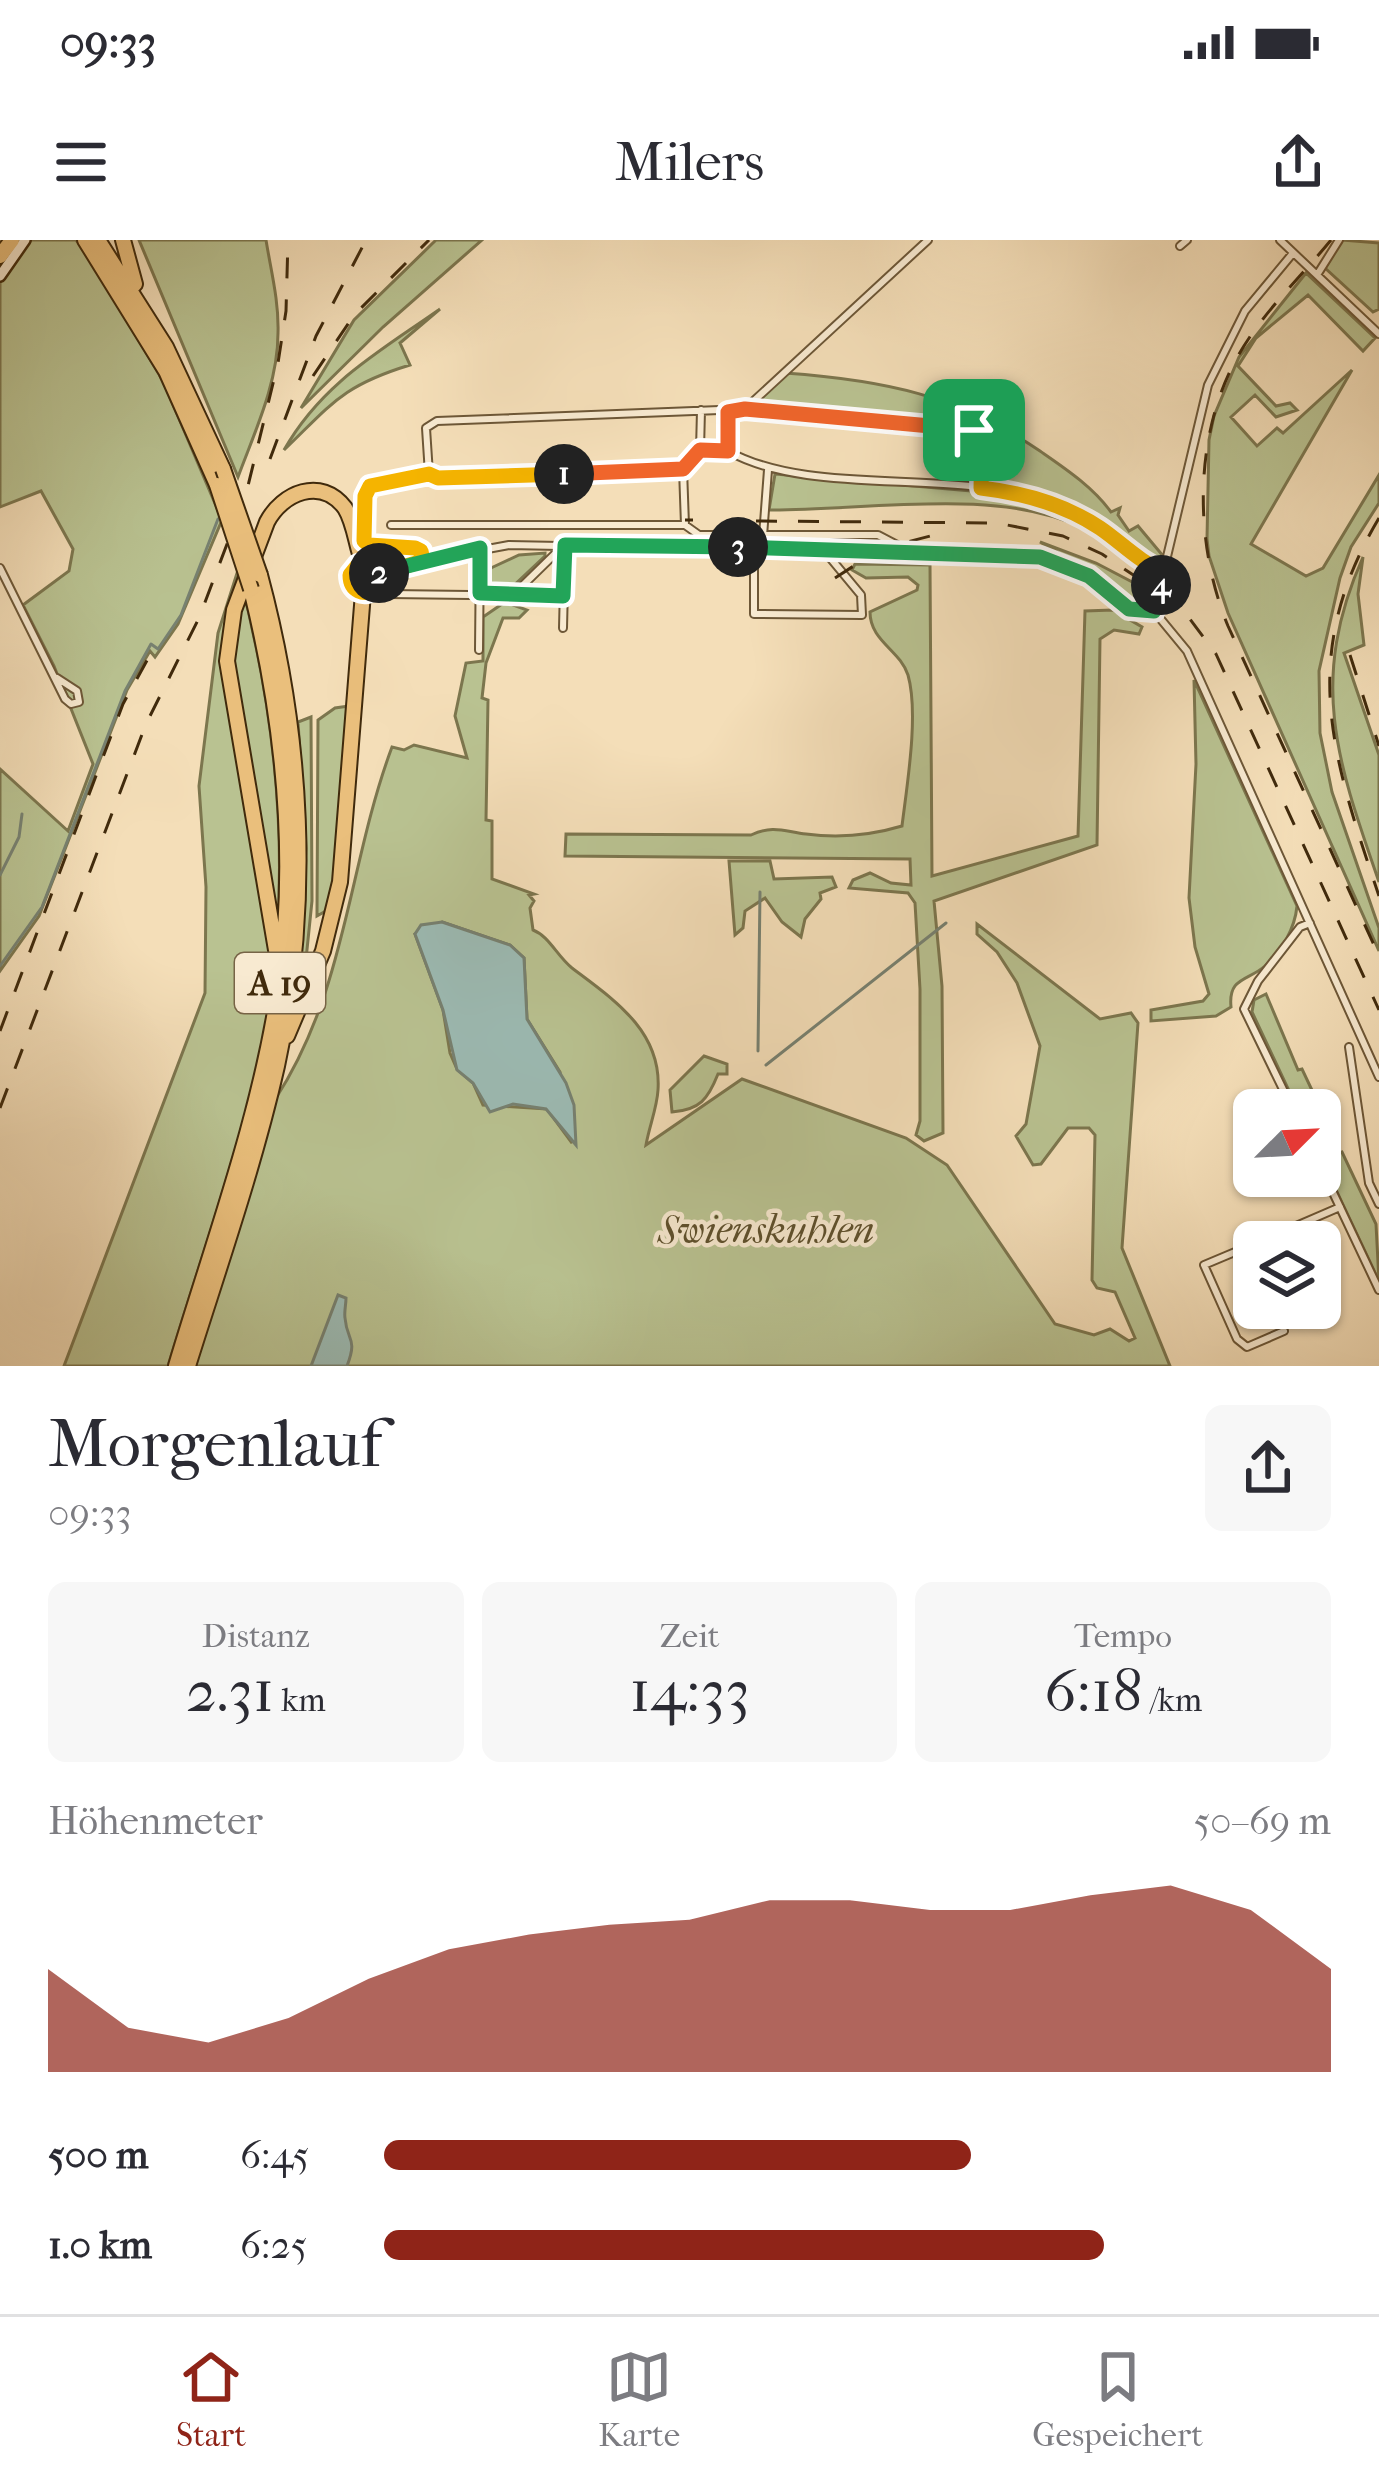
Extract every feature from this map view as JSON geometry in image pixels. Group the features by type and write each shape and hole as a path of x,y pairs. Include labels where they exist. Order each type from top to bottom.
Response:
{"highway":[{"path":"0,256 18,240"},
{"name":"A 19","path":"85,240 166,371 255,582 285,791 287,863 280,982 251,1116 176,1366"},
{"path":"98,240 145,311"},
{"path":"123,240 145,311"},
{"name":"A 19","path":"145,311 223,469 287,700 298,809 296,938 280,1051 188,1366"},
{"path":"280,982 261,845 229,681 230,627 267,522 292,494 315,491 337,500 351,520 363,563"},
{"path":"280,1051 308,990 335,909 363,593"}],"street":[{"path":"0,266 18,240"},
{"path":"0,276 18,240"},
{"path":"745,409 928,240"},
{"path":"1280,240 1376,331 1379,320"},
{"path":"1318,275 1339,240"},
{"path":"1154,611 1208,385 1245,311 1293,253"},
{"path":"429,474 426,428 436,421 745,409 974,430 982,441 981,488"},
{"path":"685,525 683,469 700,450 700,410"},
{"path":"728,412 728,451"},
{"path":"700,450 728,451 768,470 981,488 1058,505 1081,516 1150,567 1165,572"},
{"path":"423,561 415,548 369,545 362,535 370,486 429,474 438,478 683,469"},
{"path":"763,536 768,470"},
{"path":"391,525 685,525 699,535 878,536 899,546 900,554"},
{"path":"379,574 480,548 565,545 1040,557 1089,576 1129,609 1154,611 1186,651 1379,1077"},
{"path":"513,595 565,545"},
{"path":"562,628 565,545"},
{"path":"479,650 480,548"},
{"path":"754,548 754,614 862,615 861,596 826,552"},
{"path":"363,563 379,574 376,588 363,593 350,580 352,571 363,563"},
{"path":"0,568 67,702 79,702 77,691 57,678"},
{"path":"389,594 563,596"},
{"path":"1283,1089 1244,1009 1258,981 1300,927 1310,922"},
{"path":"1348,1047 1369,1183 1379,1204"},
{"path":"1335,1197 1379,1289"},
{"path":"1307,1221 1340,1207"},
{"path":"1233,1253 1204,1265 1237,1340 1247,1347 1285,1331"}],"green space":[{"path":"29,240 76,240 89,257 163,381 222,520 178,624 155,657 150,651 127,690 39,916 0,971 0,769 68,831 93,764 54,666 23,605 69,571 73,549 41,491 0,507 0,281"},
{"path":"139,240 266,240 277,309 277,352 264,406 238,477"},
{"path":"436,240 482,240 301,408 354,320"},
{"path":"1342,240 1379,243 1379,309 1373,312 1325,268"},
{"path":"1306,273 1375,338 1363,351 1308,295 1256,338 1238,366 1276,406 1290,403 1297,410 1276,417 1255,395 1231,417 1257,446 1277,428 1283,433 1352,370 1251,544 1306,576 1323,568 1379,475 1379,503 1351,547 1319,671 1320,733 1332,792 1379,928 1379,951 1228,613 1207,539 1209,440 1214,416 1239,357"},
{"path":"440,309 400,343 410,365 352,389 284,450 334,387"},
{"path":"785,373 887,386 979,416 1060,465 1111,512 1120,508 1118,515 1129,531 1138,526 1164,557 1153,563 1086,514 1004,480 987,458 988,452 995,452 995,445 986,444 983,431 976,427 754,408"},
{"path":"775,474 1018,495 1086,522 1156,573 1158,583 1113,546 1049,515 970,504 769,510"},
{"path":"1040,542 1096,563 1155,594 1144,606 1132,604 1101,578"},
{"path":"545,553 510,589 491,590 487,580 491,568 519,555"},
{"path":"1363,557 1358,594 1364,645 1344,653 1379,755 1379,882 1341,759 1333,682 1336,643"},
{"path":"855,564 930,565 932,876 1078,836 1085,611 1113,610 1142,627 1139,634 1114,630 1100,639 1097,845 934,901 942,986 943,1133 924,1141 916,1135 920,1121 920,989 915,903 908,893 849,888 853,880 870,873 891,883 911,885 910,859 565,856 566,834 751,835 772,829 842,836 902,826 911,750 911,691 904,666 875,631 870,612 917,590 918,585 908,577 866,578 852,570"},
{"path":"238,570 274,763 279,893 267,1022 223,1191 168,1366 64,1366 205,993 206,887 199,786 218,633"},
{"name":"Swienskuhlen","path":"505,602 527,610 519,618 503,618 486,663 482,698 488,700 486,820 492,821 492,879 534,894 529,895 534,901 530,908 533,930 632,1018 643,1034 652,1050 658,1090 646,1145 742,1079 906,1138 947,1165 1055,1324 1094,1335 1110,1329 1129,1341 1135,1338 1115,1292 1097,1288 1092,1280 1095,1135 1089,1128 1068,1128 1041,1164 1033,1165 1016,1136 1026,1124 1040,1046 1017,983 997,952 977,934 977,924 1100,1019 1131,1013 1138,1023 1122,1248 1170,1366 195,1366 276,1098 300,1056 332,970 392,747 404,750 414,745 467,758 455,716 466,663 483,661 483,617","holes":["442,922 510,945 524,958 527,1019 560,1072 572,1143 547,1109 483,1105 450,1053 443,1010 415,934"]},
{"path":"1194,680 1297,906 1282,946 1265,966 1236,985 1231,1007 1216,1016 1151,1021 1151,1010 1203,1001 1209,994 1195,947 1189,898 1196,764"},
{"path":"349,706 331,908 317,916 318,720 335,708"},
{"path":"311,717 312,901 305,969 299,968 306,848 298,722"},
{"path":"729,861 770,861 774,879 832,877 836,887 820,893 801,937 782,922 765,898 745,911 743,928 735,935"},
{"path":"1266,994 1298,1070 1302,1069 1311,1089 1288,1089 1252,1012 1254,1000"},
{"path":"704,1056 727,1064 727,1074 718,1074 696,1106 672,1112 670,1090"},
{"path":"1341,1152 1376,1224 1379,1281 1339,1197"}],"water":[{"path":"442,922 510,945 524,958 527,1019 566,1083 574,1105 576,1145 546,1109 513,1104 490,1112 473,1083 457,1070 443,1010 415,934 421,925"},
{"path":"338,1295 346,1298 352,1344 347,1366 311,1366"}],"waterway":[{"path":"0,966 42,907 125,691 151,644 158,649 181,615 218,519"},
{"path":"0,875 19,837 22,814"},
{"path":"758,1051 760,892"},
{"path":"766,1065 946,923"}],"railway":[{"path":"0,1108 146,724 199,618 246,494 278,363 286,311 288,240"},
{"path":"270,459 316,336 366,240"},
{"path":"313,376 354,315 429,240"},
{"path":"1331,240 1258,325 1223,387 1206,455 1204,525 1228,626 1379,956"},
{"path":"1379,518 1354,568 1338,616 1331,661 1337,751 1379,896"},
{"path":"685,520 693,520"},
{"path":"756,521 997,523 1063,536 1102,554 1181,607 1216,654 1379,1010"},
{"path":"835,578 880,549 938,534"},
{"path":"0,1031 123,704 150,655"},
{"path":"1350,655 1379,746"}],"route":[{"path":"974,430 745,409 728,412 728,451 700,450 683,469 438,478 429,474 376,484 365,496 364,541 415,548 423,561 379,574 379,584 368,593 351,585 352,571 363,563 379,574 480,548 480,593 563,596 565,545 1025,555 1076,569 1129,609 1154,611 1165,572 1150,567 1104,531 1058,505 981,488 982,441 974,430"}]}
